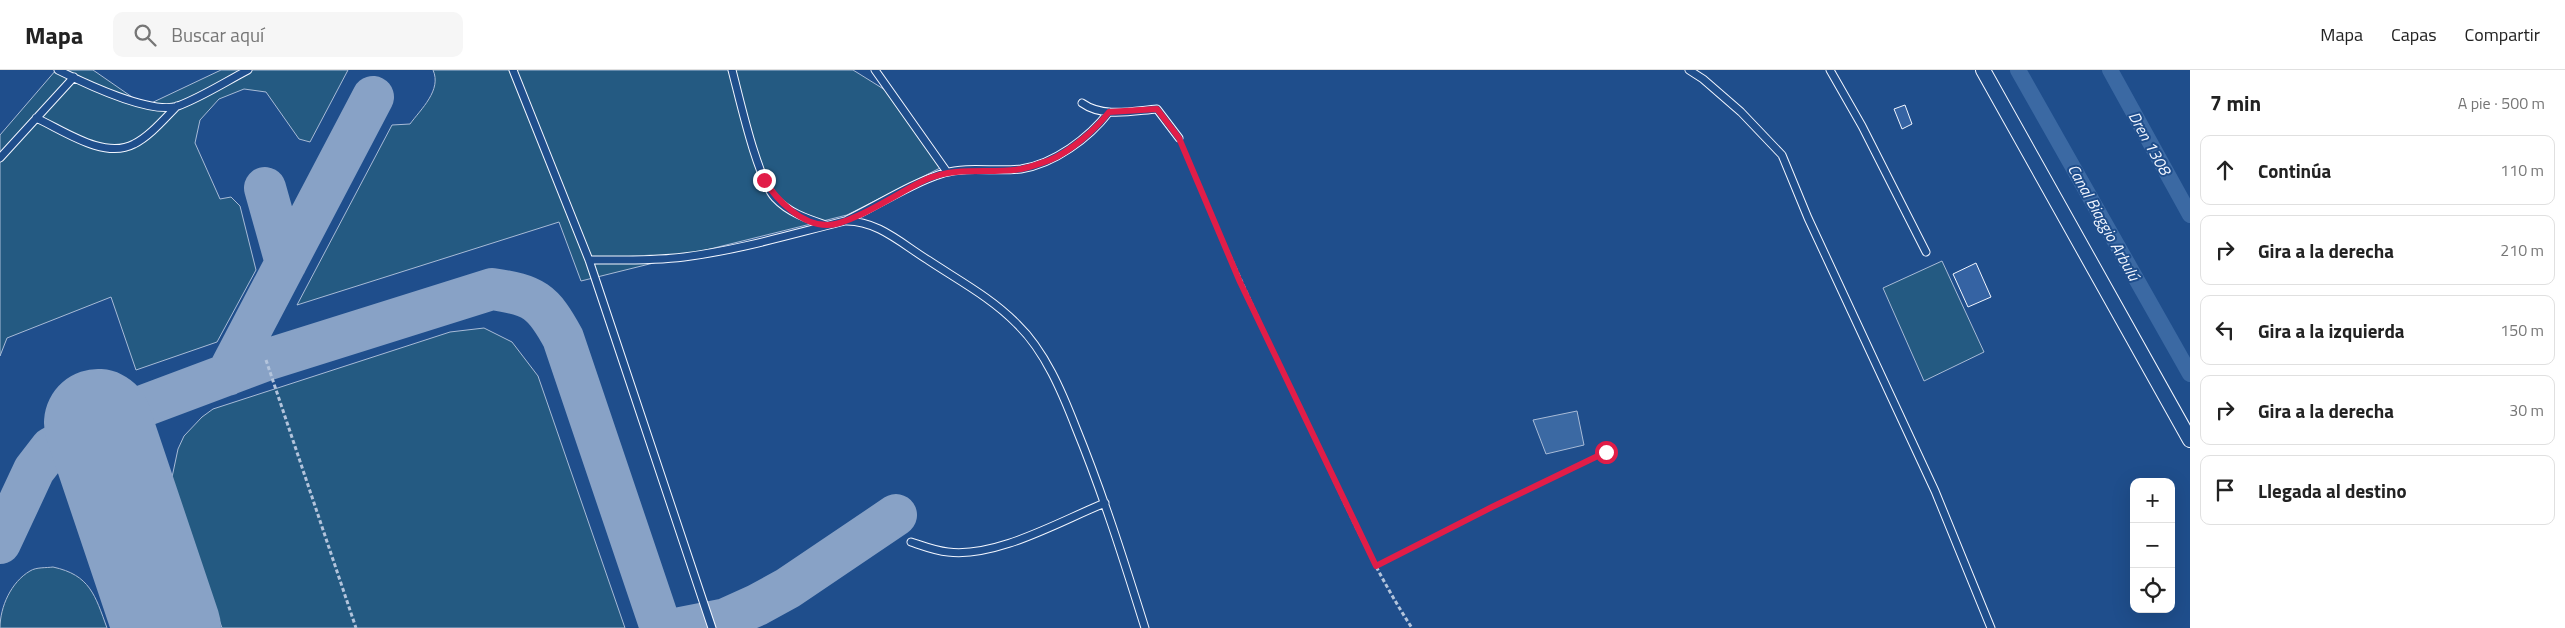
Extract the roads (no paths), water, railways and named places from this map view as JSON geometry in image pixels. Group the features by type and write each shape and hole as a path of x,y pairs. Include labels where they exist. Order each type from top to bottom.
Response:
{"street":[{"path":"1983,70 2190,440"}],"lane":[{"path":"58,70 135,102 164,108 178,106"},
{"path":"36,118 96,146 116,150 134,144 178,106 248,70"},
{"path":"513,70 589,260 712,628"},
{"path":"732,70 764,180 775,198 791,211 827,225"},
{"path":"875,70 947,172"},
{"path":"1689,70 1703,79 1742,112 1782,155 1808,218 1936,491 1991,628"},
{"path":"1830,70 1862,126 1926,252"},
{"path":"0,158 74,77"},
{"path":"1082,103 1092,110 1109,112 1157,109 1179,138"},
{"path":"845,221 927,179 947,172 974,169 1021,169 1052,159 1096,130 1109,112"},
{"path":"589,260 643,261 684,257 748,246 827,225 858,220 876,226 958,280 1018,324 1031,339 1060,389 1105,503 1146,628"},
{"path":"911,542 948,552 987,549 1011,542 1105,503"}],"waterway":[{"name":"Canal Biaggio Arbulú","path":"2018,70 2190,374"},
{"name":"Dren 1308","path":"2110,70 2190,215"}]}
